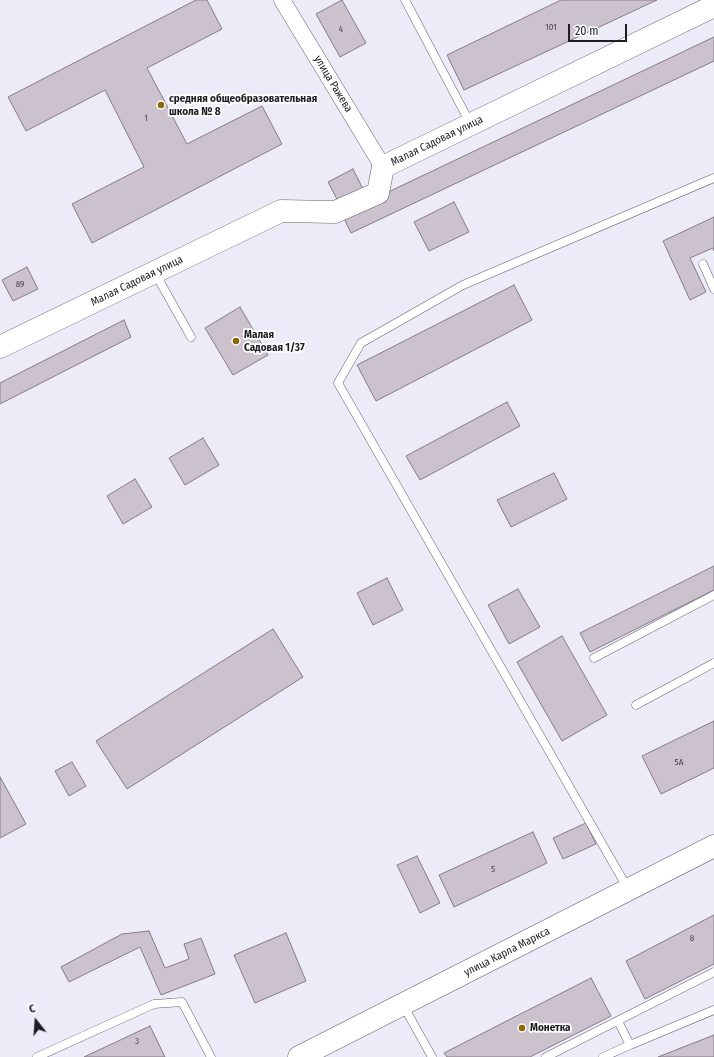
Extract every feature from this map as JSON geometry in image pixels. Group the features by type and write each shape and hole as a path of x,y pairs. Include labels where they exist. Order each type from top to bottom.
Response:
{"street":[{"name":"улица Ражева","path":"282,0 382,168"},
{"name":"Малая Садовая улица","path":"0,347 281,211 334,212 378,193 382,168 714,6"},
{"name":"улица Карла Маркса","path":"299,1057 714,846"}],"lane":[{"path":"405,0 471,124"},
{"path":"628,889 338,383 361,343 463,285 714,178"},
{"path":"704,264 714,289"},
{"path":"154,272 191,337"},
{"path":"594,658 714,595"},
{"path":"636,705 714,662"},
{"path":"546,1057 714,972"},
{"path":"37,1057 154,1004 182,1002 211,1057"},
{"path":"402,1004 432,1057"},
{"path":"603,1057 714,1010"},
{"path":"618,1021 630,1045"}],"building":[{"path":"196,0 207,0 222,29 147,68 187,144 262,106 282,144 92,243 72,204 144,167 105,90 26,131 8,97"},
{"path":"342,0 366,43 340,57 316,14"},
{"path":"561,0 657,0 464,90 447,55"},
{"path":"714,37 714,61 351,233 342,214"},
{"path":"353,169 364,191 339,203 328,182"},
{"path":"454,202 469,232 429,251 414,222"},
{"path":"714,217 714,251 713,248 690,258 706,292 690,300 663,241"},
{"path":"27,267 38,289 13,301 2,280"},
{"path":"514,285 532,320 376,401 357,365"},
{"name":"Малая Садовая 1/37","path":"240,307 268,355 233,375 205,328"},
{"path":"124,320 131,337 0,404 0,383"},
{"path":"507,402 520,426 420,480 406,456"},
{"path":"203,438 219,465 185,485 169,458"},
{"path":"554,473 567,499 511,527 497,500"},
{"path":"135,479 152,507 123,524 107,496"},
{"path":"714,566 714,590 590,652 580,633"},
{"path":"387,578 403,610 373,625 357,593"},
{"path":"518,589 540,627 509,644 488,605"},
{"path":"273,629 303,677 127,789 96,741"},
{"path":"562,636 607,715 562,741 517,662"},
{"path":"714,721 714,768 661,794 642,756"},
{"path":"72,762 86,786 69,796 55,771"},
{"path":"0,777 26,824 0,838"},
{"path":"586,823 596,844 563,859 553,838"},
{"path":"533,832 547,863 454,907 439,875"},
{"path":"417,856 440,903 420,913 397,865"},
{"path":"714,915 714,964 645,999 626,961"},
{"path":"149,931 165,968 189,959 184,944 201,938 215,974 161,995 140,947 69,982 61,967 122,934"},
{"path":"286,933 306,981 255,1003 234,955"},
{"path":"591,978 611,1016 530,1057 447,1057 444,1053"},
{"path":"150,1026 165,1057 84,1057"},
{"path":"714,1035 714,1057 658,1057"}],"place":[{"name":"средняя общеобразовательная школа № 8","path":"161,105"},
{"name":"Малая Садовая 1/37","path":"236,341"},
{"name":"Монетка","path":"522,1028"}]}
